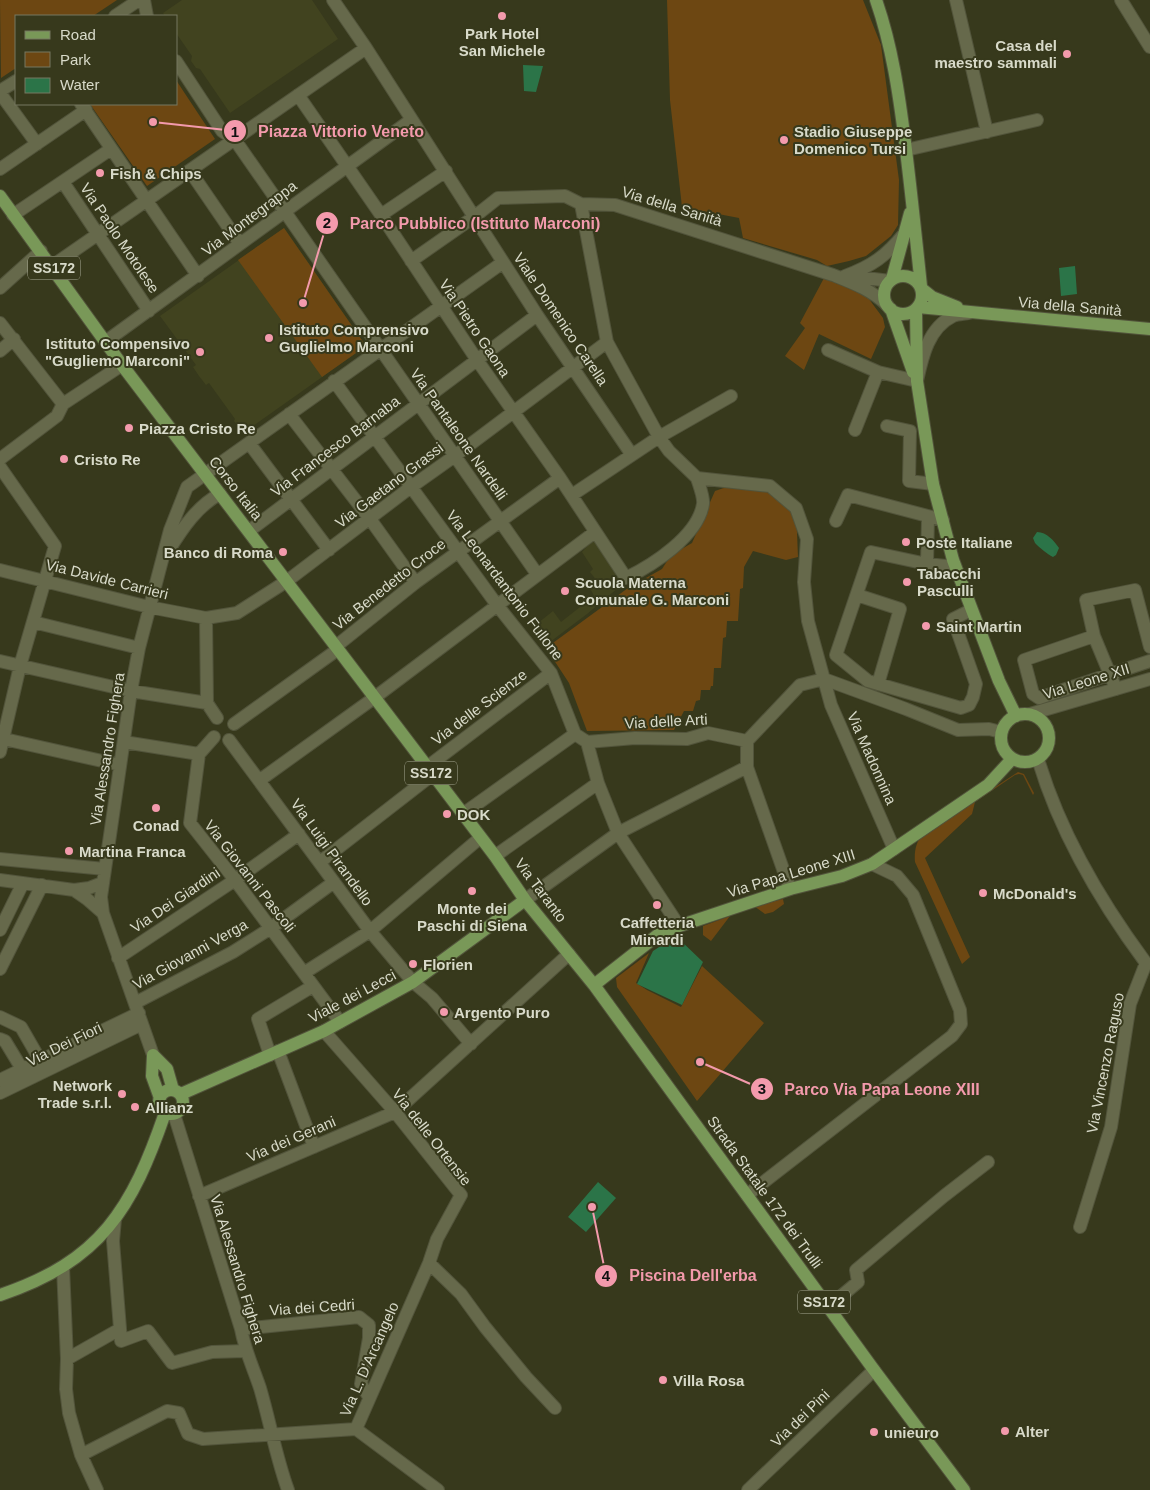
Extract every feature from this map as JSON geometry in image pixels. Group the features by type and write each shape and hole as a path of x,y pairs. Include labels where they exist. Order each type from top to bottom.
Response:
{"main road":[{"path":"876,0 897,84 922,302 917,308 903,314 889,308"},
{"name":"Corso Italia","path":"0,196 105,342 287,581"},
{"path":"912,206 891,280 885,289 884,295 917,382"},
{"path":"891,280 901,275 907,275 917,281 921,287"},
{"name":"Via della Sanità","path":"921,287 932,297 947,304 986,315"},
{"path":"917,308 917,382 934,484 955,567 998,681 1016,716"},
{"name":"Via della Sanità","path":"917,308 1150,329"},
{"name":"Via Taranto","path":"287,581 495,856 525,900 594,985"},
{"path":"1030,714 1038,717 1044,723 1050,738 1044,754 1038,759 1030,762 1021,762 1012,759 1002,747 1002,732 1004,726 1016,716 1030,714"},
{"name":"Via Papa Leone XIII","path":"594,985 659,934 790,889 842,876 872,864 988,785 1012,759"},
{"name":"Viale dei Lecci","path":"177,1092 324,1031 412,982 525,900"},
{"name":"Strada Statale 172 dei Trulli","path":"594,985 874,1370 964,1490"},
{"path":"0,1295 22,1287 63,1267 93,1245 115,1219 132,1194 170,1114 182,1108 184,1101 177,1092 167,1070 153,1055"},
{"path":"153,1055 152,1076 160,1098 160,1107 170,1114"},
{"path":"160,1098 165,1092 177,1092"}],"street":[{"path":"116,15 139,0"},
{"path":"144,0 147,15"},
{"path":"956,0 987,132"},
{"path":"1121,0 1150,47"},
{"name":"Viale Domenico Carella","path":"338,2 502,262 632,455"},
{"path":"52,266 366,48"},
{"name":"Via Pantaleone Nardelli","path":"178,64 222,131 234,140 418,404 456,455 537,574"},
{"path":"15,82 0,92 37,144"},
{"name":"Via Pietro Gaona","path":"298,94 381,215 476,360 572,495 626,578 648,568 676,545 694,526 703,503 697,478"},
{"path":"0,169 37,144 83,107 198,276"},
{"name":"Via Montegrappa","path":"105,342 412,120"},
{"path":"906,150 1037,120"},
{"path":"13,215 111,149"},
{"path":"190,171 240,244"},
{"path":"381,215 446,171"},
{"name":"Via Paolo Motolese","path":"63,182 149,311"},
{"name":"Via della Sanità","path":"411,261 498,198 565,196 581,204 614,205 839,275 878,296 889,308"},
{"path":"581,204 607,342 659,437 669,452 697,478"},
{"path":"839,275 864,269 881,259 904,234"},
{"path":"0,288 41,251"},
{"name":"Via Alessandro Fighera","path":"153,1055 103,913 101,897 139,648 170,530 182,497 192,481 205,475 502,262"},
{"name":"Via della Sanità","path":"839,275 891,280"},
{"path":"828,350 878,372 917,382 929,340 939,327 953,316 969,313"},
{"name":"Via Francesco Barnaba","path":"249,531 537,315"},
{"path":"0,323 63,404"},
{"path":"0,351 14,340"},
{"name":"Via Gaetano Grassi","path":"206,618 237,613 287,581 607,342"},
{"path":"0,459 57,416 63,404 122,364"},
{"path":"856,430 878,372"},
{"name":"Via Leonardantonio Fullone","path":"334,381 497,605 550,673 575,734"},
{"path":"572,495 659,437 731,396"},
{"path":"289,414 370,519 413,579"},
{"path":"887,426 910,431 908,481 934,484"},
{"path":"249,443 329,550"},
{"path":"0,467 54,546 20,666 0,752"},
{"name":"Via Benedetto Croce","path":"234,724 336,648 415,583 560,478"},
{"name":"Via Madonnina","path":"697,478 770,486 796,508 807,539 804,582 808,621 831,705 894,849"},
{"name":"Via Alessandro Fighera","path":"162,562 179,533 208,501 220,494"},
{"path":"836,521 848,495 943,520"},
{"path":"926,564 928,517"},
{"path":"260,780 374,698 595,532"},
{"path":"955,567 926,564 871,552 836,655 868,681 961,708 969,705 976,684 953,619 971,610"},
{"name":"Via Davide Carrieri","path":"0,570 149,607 206,618"},
{"path":"1116,689 1094,636 1086,600 1135,590 1150,647"},
{"path":"856,595 900,609 878,684"},
{"path":"206,618 206,703 217,718"},
{"path":"33,622 139,648"},
{"path":"1094,636 1024,660 1033,694 1038,698 1150,661"},
{"path":"0,661 131,691 206,703"},
{"name":"Via delle Scienze","path":"320,862 550,673"},
{"path":"790,889 747,767 747,741 800,684 824,679 958,730 988,728 1002,732"},
{"name":"Via Leone XII","path":"1030,714 1150,679"},
{"path":"217,718 229,718 234,724 234,734 229,740 220,740 214,737 211,729 217,718"},
{"name":"Via delle Arti","path":"586,742 635,738 687,739 708,733 747,741"},
{"path":"463,814 575,734 586,742 598,783 618,833 679,926"},
{"path":"124,742 199,754 214,737"},
{"path":"2,738 120,765"},
{"name":"Via Luigi Pirandello","path":"229,740 370,931 412,982"},
{"name":"Via Giovanni Pascoli","path":"199,754 190,823 235,880 340,1022"},
{"path":"1038,759 1047,790 1077,858 1131,943 1148,964"},
{"path":"525,900 618,833 747,767"},
{"path":"495,856 598,783"},
{"name":"Via Dei Giardini","path":"118,958 235,880 299,834"},
{"path":"304,973 370,931 480,838"},
{"path":"0,859 105,869"},
{"path":"747,1195 952,1036 961,1024 960,1010 913,895 897,876 872,864"},
{"path":"0,880 74,890 89,888 102,883"},
{"name":"Via Giovanni Verga","path":"139,1013 271,928 334,882"},
{"path":"0,930 23,883"},
{"path":"0,969 42,886"},
{"path":"74,890 103,913"},
{"path":"395,1112 569,954"},
{"name":"Via Vincenzo Raguso","path":"1080,1227 1111,1127 1130,1004 1148,964"},
{"path":"412,982 432,998 471,1044"},
{"path":"314,986 258,1019 314,1147"},
{"name":"Via Dei Fiori","path":"0,1080 139,1013"},
{"name":"Via Dei Fiori","path":"0,1093 139,1013"},
{"path":"0,1017 21,1027 40,1060"},
{"name":"Via delle Ortensie","path":"324,1031 395,1112 461,1195 437,1239 429,1263"},
{"path":"0,1038 5,1041 22,1069"},
{"name":"Via dei Gerani","path":"199,1196 395,1112"},
{"name":"Via Alessandro Fighera","path":"170,1114 199,1196 245,1350 259,1386 273,1434 279,1465 288,1490"},
{"path":"828,1307 858,1282 856,1270 944,1196 988,1162"},
{"path":"115,1219 113,1242 120,1335"},
{"path":"429,1263 461,1294 497,1341 555,1408"},
{"name":"Via L. D'Arcangelo","path":"429,1263 356,1429 438,1490"},
{"path":"63,1267 67,1358 66,1389 69,1413 81,1455 97,1490"},
{"name":"Via dei Cedri","path":"240,1329 359,1317 369,1325 369,1338 361,1384 369,1397"},
{"path":"67,1358 120,1335 148,1331 172,1363 212,1352 245,1350"},
{"name":"Via dei Pini","path":"748,1490 874,1370"},
{"path":"81,1455 167,1411 179,1412 188,1434 203,1438 356,1429"}],"shaded area":[{"path":"182,0 312,0 338,39 230,113 200,69 196,68 191,61 192,56 178,36 178,15 164,15 163,13"},
{"name":"Istituto Comprensivo Guglielmo Marconi","path":"284,228 366,346 243,433 209,383 206,385 199,376 193,367 196,365 160,316"},
{"path":"594,539 624,583 546,645 542,636 533,627 553,611 561,622 594,596 590,588 597,581 590,572 593,569 582,552"}],"green space":[{"path":"0,0 117,0 94,15 15,15 15,69 1,78"},
{"name":"Stadio Giuseppe Domenico Tursi","path":"667,0 863,0 881,45 899,180 898,225 891,236 866,256 827,266 817,260 743,238 739,218 682,207 670,100"},
{"path":"178,83 215,139 147,186 91,105 178,105"},
{"path":"284,228 366,346 322,377 238,260"},
{"path":"824,278 866,295 883,318 885,327 871,359 819,334 804,370 785,356 805,328 800,323"},
{"path":"738,483 770,486 796,508 798,557 786,560 753,551 744,567 743,588 740,589 738,621 727,621 726,637 723,638 721,668 714,668 713,686 711,686 710,690 701,690 700,700 696,701 693,711 684,711 674,730 587,731 569,683 546,648 628,588 662,569 671,555 692,543 715,491"},
{"path":"1018,772 1024,774 1034,793 1033,795 1023,775 1015,775 975,802 972,814 925,858 970,957 962,964 915,862 916,847 922,835"},
{"path":"783,899 784,904 773,912 765,914 754,906"},
{"path":"730,916 711,941 703,935 703,926"},
{"path":"649,953 636,983 647,990 681,1007 702,966 764,1023 697,1101 617,987 616,978"}],"water":[{"path":"523,65 543,66 536,92 524,91"},
{"path":"1075,266 1077,294 1061,296 1059,268"},
{"path":"1037,532 1047,535 1055,543 1059,548 1056,555 1051,556 1035,543 1033,538"},
{"path":"673,938 679,939 703,962 682,1005 637,984 653,951"},
{"path":"598,1182 616,1198 586,1232 568,1217"}],"place":[{"name":"Park Hotel San Michele","path":"502,16"},
{"name":"Casa del maestro sammali","path":"1067,54"},
{"name":"Piazza Vittorio Veneto","path":"153,122"},
{"name":"Stadio Giuseppe Domenico Tursi","path":"784,140"},
{"name":"Fish & Chips","path":"100,173"},
{"name":"Parco Pubblico (Istituto Marconi)","path":"303,303"},
{"name":"Istituto Comprensivo Guglielmo Marconi","path":"269,338"},
{"name":"Istituto Compensivo \"Gugliemo Marconi\"","path":"200,352"},
{"name":"Piazza Cristo Re","path":"129,428"},
{"name":"Cristo Re","path":"64,459"},
{"name":"Poste Italiane","path":"906,542"},
{"name":"Banco di Roma","path":"283,552"},
{"name":"Tabacchi Pasculli","path":"907,582"},
{"name":"Scuola Materna Comunale G. Marconi","path":"565,591"},
{"name":"Saint Martin","path":"926,626"},
{"name":"Conad","path":"156,808"},
{"name":"DOK","path":"447,814"},
{"name":"Martina Franca","path":"69,851"},
{"name":"Monte dei Paschi di Siena","path":"472,891"},
{"name":"McDonald's","path":"983,893"},
{"name":"Caffetteria Minardi","path":"657,905"},
{"name":"Florien","path":"413,964"},
{"name":"Argento Puro","path":"444,1012"},
{"name":"Parco Via Papa Leone XIII","path":"700,1062"},
{"name":"Network Trade s.r.l.","path":"122,1094"},
{"name":"Allianz","path":"135,1107"},
{"name":"Piscina Dell'erba","path":"592,1207"},
{"name":"Villa Rosa","path":"663,1380"},
{"name":"Alter","path":"1005,1431"},
{"name":"unieuro","path":"874,1432"}]}
